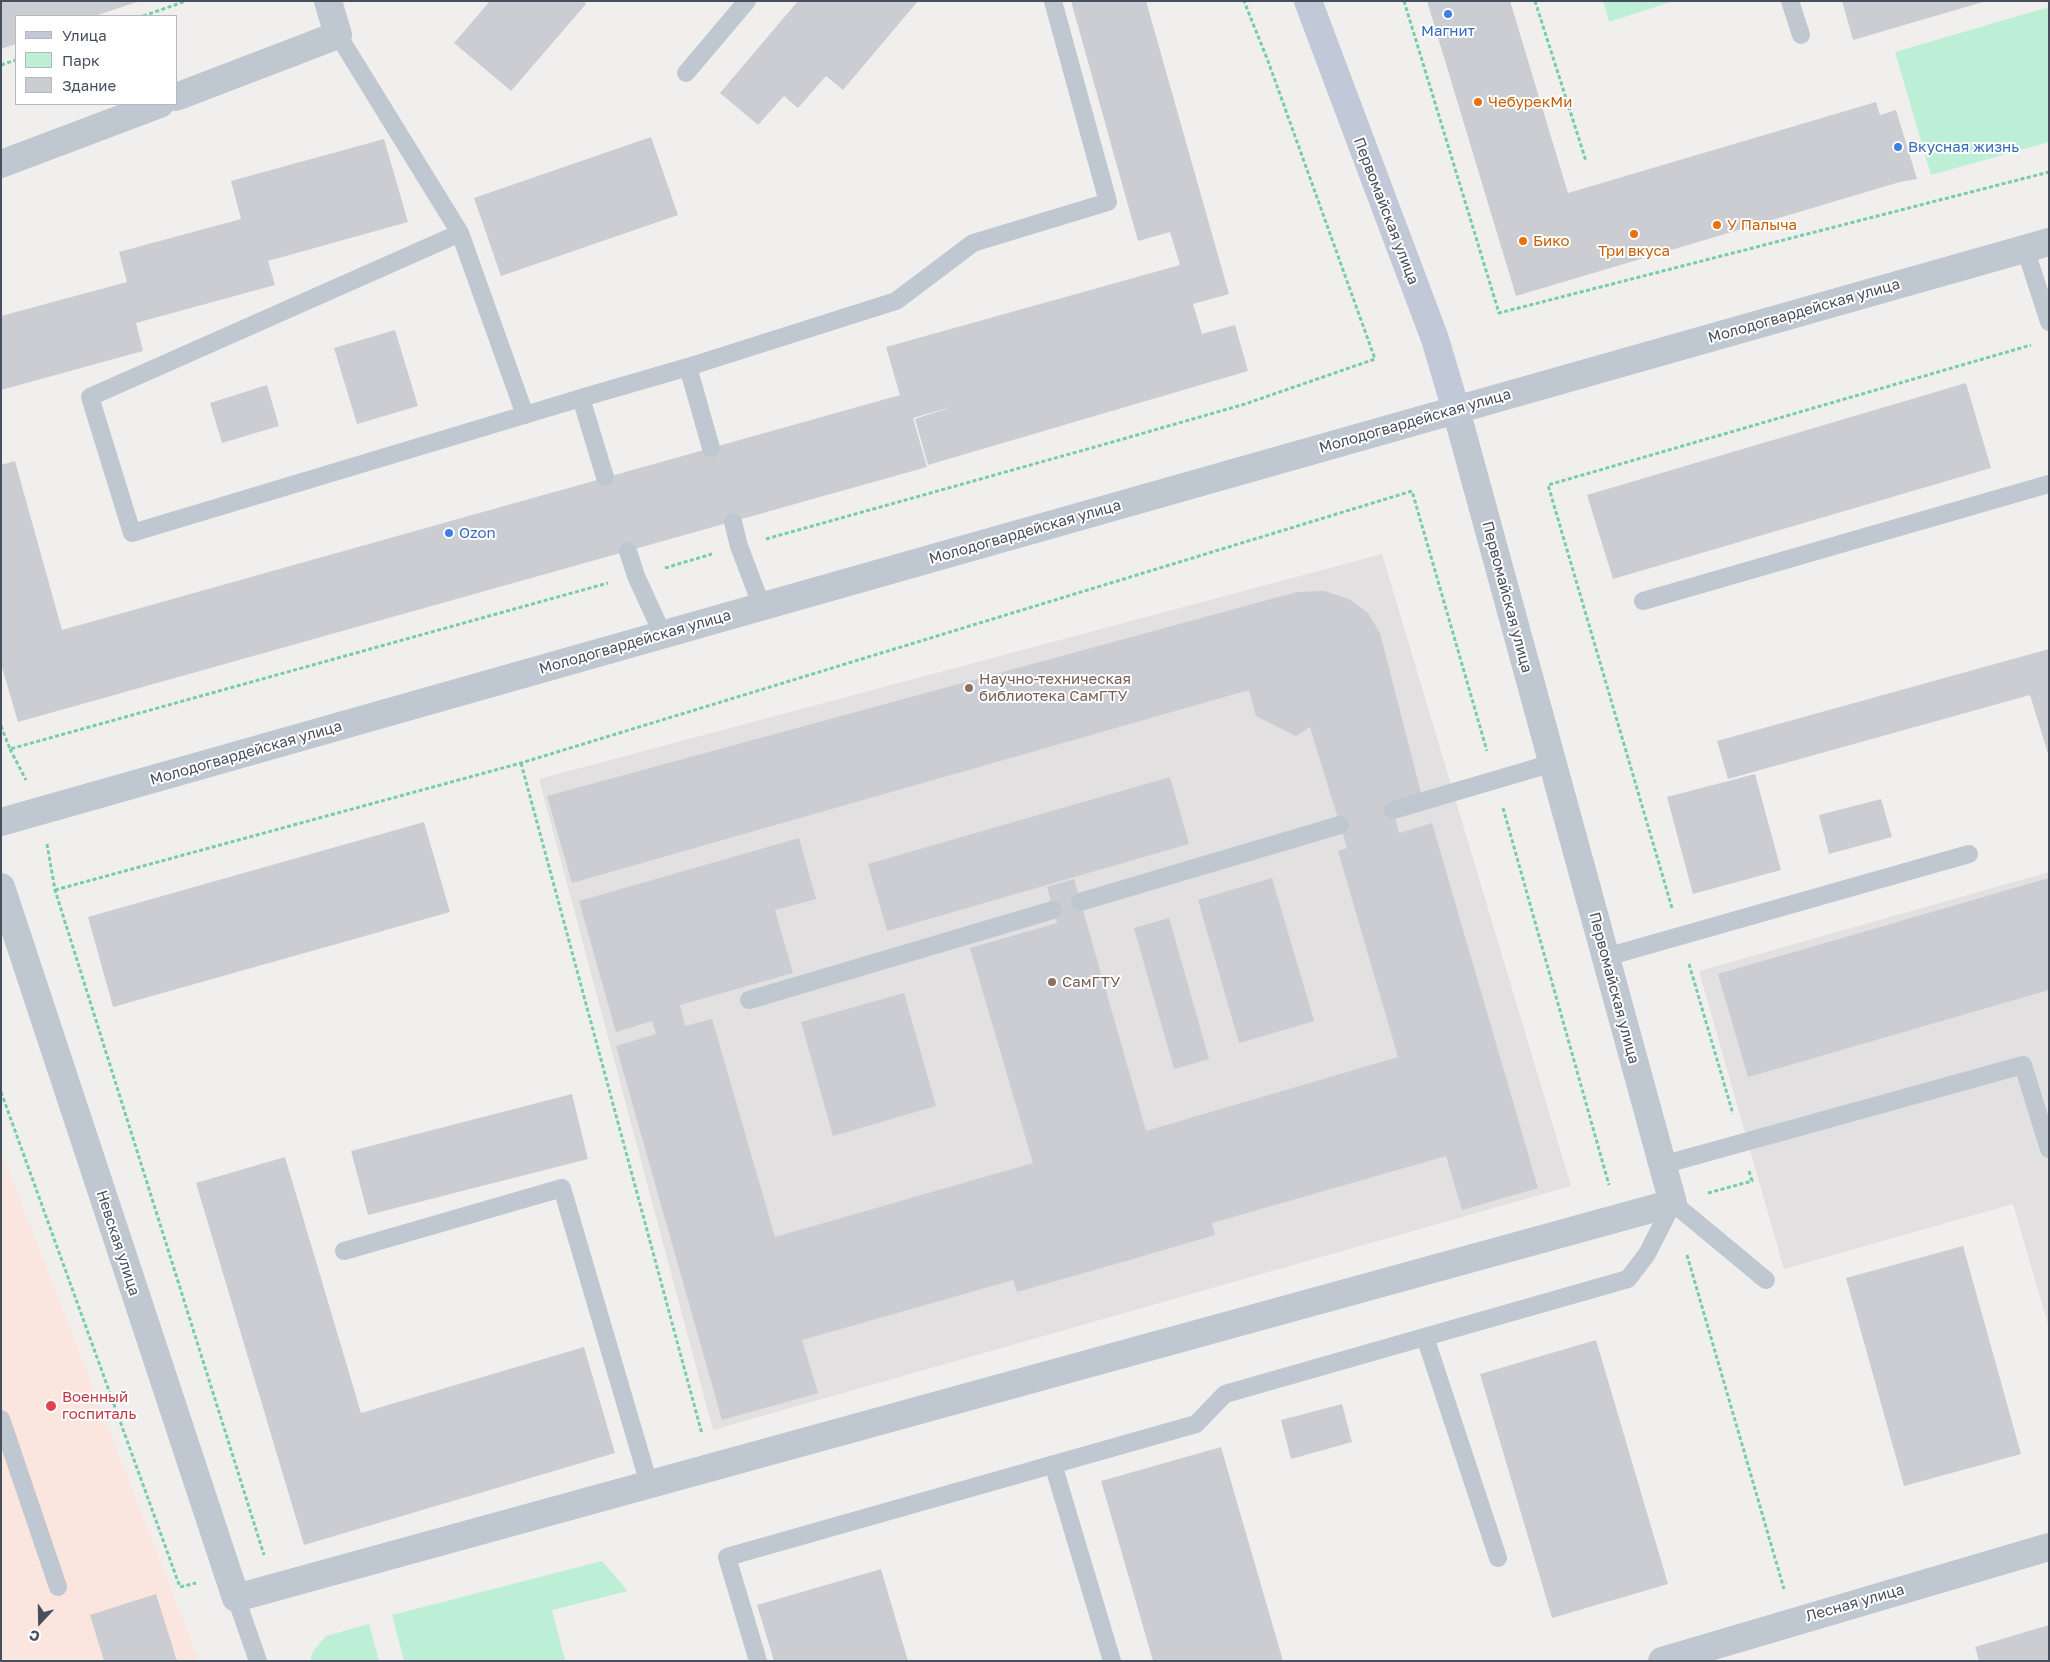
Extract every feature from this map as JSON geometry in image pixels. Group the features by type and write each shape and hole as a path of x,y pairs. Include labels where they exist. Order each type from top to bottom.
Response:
{"street":[{"path":"178,96 338,35 328,1"},
{"name":"Первомайская улица","path":"1308,1 1435,339 1672,1203"},
{"path":"1,164 157,105"},
{"name":"Молодогвардейская улица","path":"1,822 2037,245"},
{"name":"Невская улица","path":"1,887 232,1586"},
{"path":"232,1586 649,1484 1672,1203"},
{"name":"Лесная улица","path":"1662,1661 2049,1547"}],"lane":[{"path":"686,74 747,1"},
{"path":"460,233 90,397 132,533 688,367 896,301 973,243 1108,202 1053,1"},
{"path":"1790,1 1801,35"},
{"path":"338,35 460,233 525,416"},
{"path":"2037,245 2049,322"},
{"path":"688,367 711,448"},
{"path":"582,398 605,477"},
{"path":"1643,600 2049,484"},
{"path":"733,522 739,546 762,607"},
{"path":"628,551 636,576 663,635"},
{"path":"1393,810 1552,763"},
{"path":"1080,902 1340,825"},
{"path":"1606,957 1969,854"},
{"path":"749,1000 1054,910"},
{"path":"1662,1165 2023,1064 2049,1149"},
{"path":"344,1251 562,1188 649,1484"},
{"path":"758,1661 726,1557 1196,1424 1225,1394 1628,1279 1647,1254 1672,1203 1766,1280"},
{"path":"1425,1337 1498,1558"},
{"path":"1,1419 58,1588"},
{"path":"1053,1464 1112,1661"},
{"path":"232,1586 258,1661"}],"path":[{"path":"146,15 186,1"},
{"path":"1,726 10,749 1110,444 1245,404 1375,359 1268,61 1244,1"},
{"path":"1404,1 1499,313 2049,172"},
{"path":"1535,1 1586,161"},
{"path":"1,65 15,60"},
{"path":"1672,1203 1752,1181 1548,485 2039,343"},
{"path":"1,1092 180,1587 232,1586 267,1565 55,890 521,763 1412,491 1609,1186"},
{"path":"521,763 702,1435"},
{"path":"1698,1294 1782,1582"}],"shaded area":[{"name":"СамГТУ","path":"1382,554 1571,1186 713,1430 539,779"},
{"path":"2049,872 2049,1328 2013,1204 1784,1269 1699,971"},
{"name":"Военный госпиталь","path":"1,1150 199,1661 1,1661"}],"green space":[{"path":"1603,1 1674,1 1609,22"},
{"path":"2049,7 2049,142 1931,175 1895,52"},
{"path":"602,1561 628,1591 552,1610 565,1660 404,1661 392,1615"},
{"path":"369,1624 379,1661 310,1661 313,1651 326,1636"}],"building":[{"path":"1,1 137,1 98,15 15,15 15,44 1,49"},
{"path":"490,1 583,1 586,4 511,91 454,43"},
{"path":"798,1 918,1 843,90 826,76 798,108 784,96 758,125 720,93"},
{"path":"1071,1 1146,1 1229,294 1193,304 1202,334 1235,325 1248,371 928,465 915,419 954,406 913,418 927,467 18,722 1,664 1,465 15,461 62,630 900,395 886,347 1180,265 1170,232 1138,241"},
{"path":"1427,1 1510,1 1568,193 1876,102 1880,115 1896,110 1917,179 1900,182 1516,296"},
{"path":"1842,1 1983,1 1983,2 1853,40"},
{"path":"651,137 678,215 501,276 474,198"},
{"path":"384,139 408,222 268,261 275,285 136,323 143,351 1,390 1,316 127,282 119,252 241,219 231,181"},
{"path":"395,330 418,406 357,424 334,348"},
{"path":"1966,383 1991,468 1613,579 1587,495"},
{"path":"267,385 279,426 222,443 210,403"},
{"path":"1324,591 1349,599 1368,613 1380,633 1421,793 1391,802 1399,833 1432,823 1538,1188 1462,1210 1446,1156 1212,1223 1215,1235 1126,1261 1017,1292 1013,1280 802,1340 818,1393 722,1420 616,1046 656,1034 652,1021 616,1032 579,901 799,838 816,899 775,910 793,973 680,1005 685,1026 712,1019 775,1237 1033,1163 970,948 1057,923 1047,887 1074,879 1146,1131 1398,1057 1338,851 1347,848 1310,727 1296,736 1256,716 1249,690 572,883 547,796 1297,592"},
{"path":"2049,649 2049,757 2030,695 1728,779 1717,741"},
{"path":"1755,774 1781,870 1693,894 1667,797"},
{"path":"1170,777 1189,844 887,931 868,864"},
{"path":"1881,799 1892,837 1829,854 1819,815"},
{"path":"424,822 450,912 113,1007 88,917"},
{"path":"1272,878 1314,1021 1239,1043 1198,900"},
{"path":"2049,878 2049,990 1748,1077 1718,974"},
{"path":"1169,918 1209,1059 1174,1069 1134,928"},
{"path":"904,993 936,1106 833,1136 801,1022"},
{"path":"572,1094 588,1159 368,1215 351,1151"},
{"path":"285,1157 361,1413 584,1347 615,1453 304,1545 196,1183"},
{"path":"1963,1246 2021,1454 1904,1486 1846,1278"},
{"path":"1596,1340 1668,1584 1552,1618 1480,1374"},
{"path":"1342,1404 1352,1442 1291,1459 1281,1420"},
{"path":"1221,1447 1283,1661 1153,1661 1101,1481"},
{"path":"881,1569 908,1661 774,1661 757,1605"},
{"path":"156,1594 177,1661 104,1661 90,1615"},
{"path":"2049,1625 2049,1661 1979,1661 1975,1647"}],"place":[{"name":"Магнит","path":"1448,14"},
{"name":"ЧебурекМи","path":"1478,102"},
{"name":"Вкусная жизнь","path":"1898,147"},
{"name":"У Палыча","path":"1717,225"},
{"name":"Три вкуса","path":"1634,234"},
{"name":"Бико","path":"1523,241"},
{"name":"Ozon","path":"449,533"},
{"name":"Научно-техническая библиотека СамГТУ","path":"969,688"},
{"name":"СамГТУ","path":"1052,982"},
{"name":"Военный госпиталь","path":"51,1406"}]}
